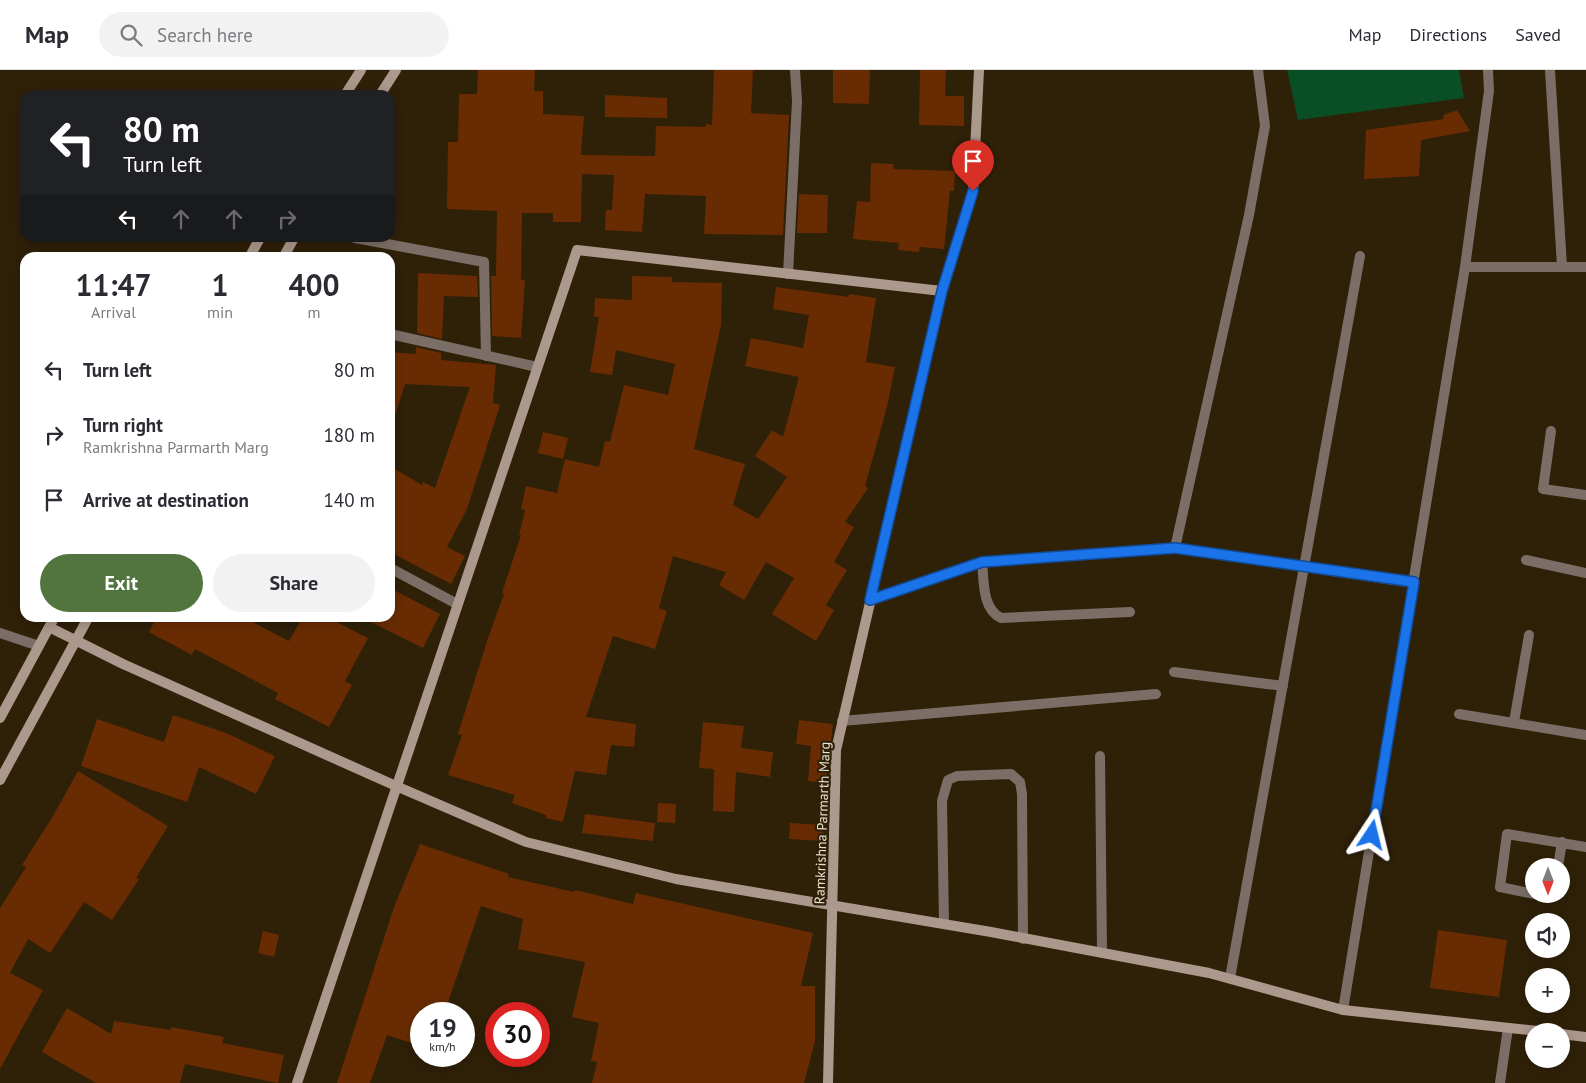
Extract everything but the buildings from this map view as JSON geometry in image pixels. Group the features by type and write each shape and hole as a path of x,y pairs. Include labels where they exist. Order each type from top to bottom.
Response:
{"street":[{"path":"348,90 361,70"},
{"path":"383,90 396,70"},
{"path":"788,274 797,101 795,70"},
{"name":"Ramkrishna Parmarth Marg","path":"828,1083 836,750 942,291 973,191 979,70"},
{"path":"1175,548 1249,215 1265,126 1258,70"},
{"path":"1343,1010 1466,267 1489,91 1488,70"},
{"path":"1550,70 1562,266"},
{"path":"376,242 484,262 486,356"},
{"path":"297,1083 577,250 942,291"},
{"path":"1230,978 1360,256"},
{"path":"1466,267 1586,267"},
{"path":"395,335 537,367"},
{"path":"1551,430 1543,489 1586,495"},
{"path":"870,600 982,562 1175,548 1414,582"},
{"path":"1526,560 1586,573"},
{"path":"982,562 988,607 993,614 1001,618 1130,612"},
{"path":"395,571 457,604"},
{"path":"0,718 52,622"},
{"path":"0,780 86,622"},
{"path":"49,627 123,664 526,842 676,879 1023,938 1230,978 1343,1010 1525,1030"},
{"path":"0,633 39,646"},
{"path":"1514,722 1529,634"},
{"path":"1174,672 1282,686"},
{"path":"842,721 1156,694"},
{"path":"1459,714 1586,735"},
{"path":"1100,756 1102,953"},
{"path":"944,924 942,801 948,780 957,776 1011,774 1020,782 1022,794 1023,938"},
{"path":"1525,893 1503,890 1498,884 1507,834 1586,847"},
{"path":"1559,858 1562,842"},
{"path":"1500,1083 1508,1028"},
{"path":"1570,1035 1586,1037"}],"green space":[{"path":"1287,70 1459,70 1464,98 1298,120"}],"route":[{"path":"973,191 942,291 870,600 982,562 1175,548 1414,582 1372,835"}]}
